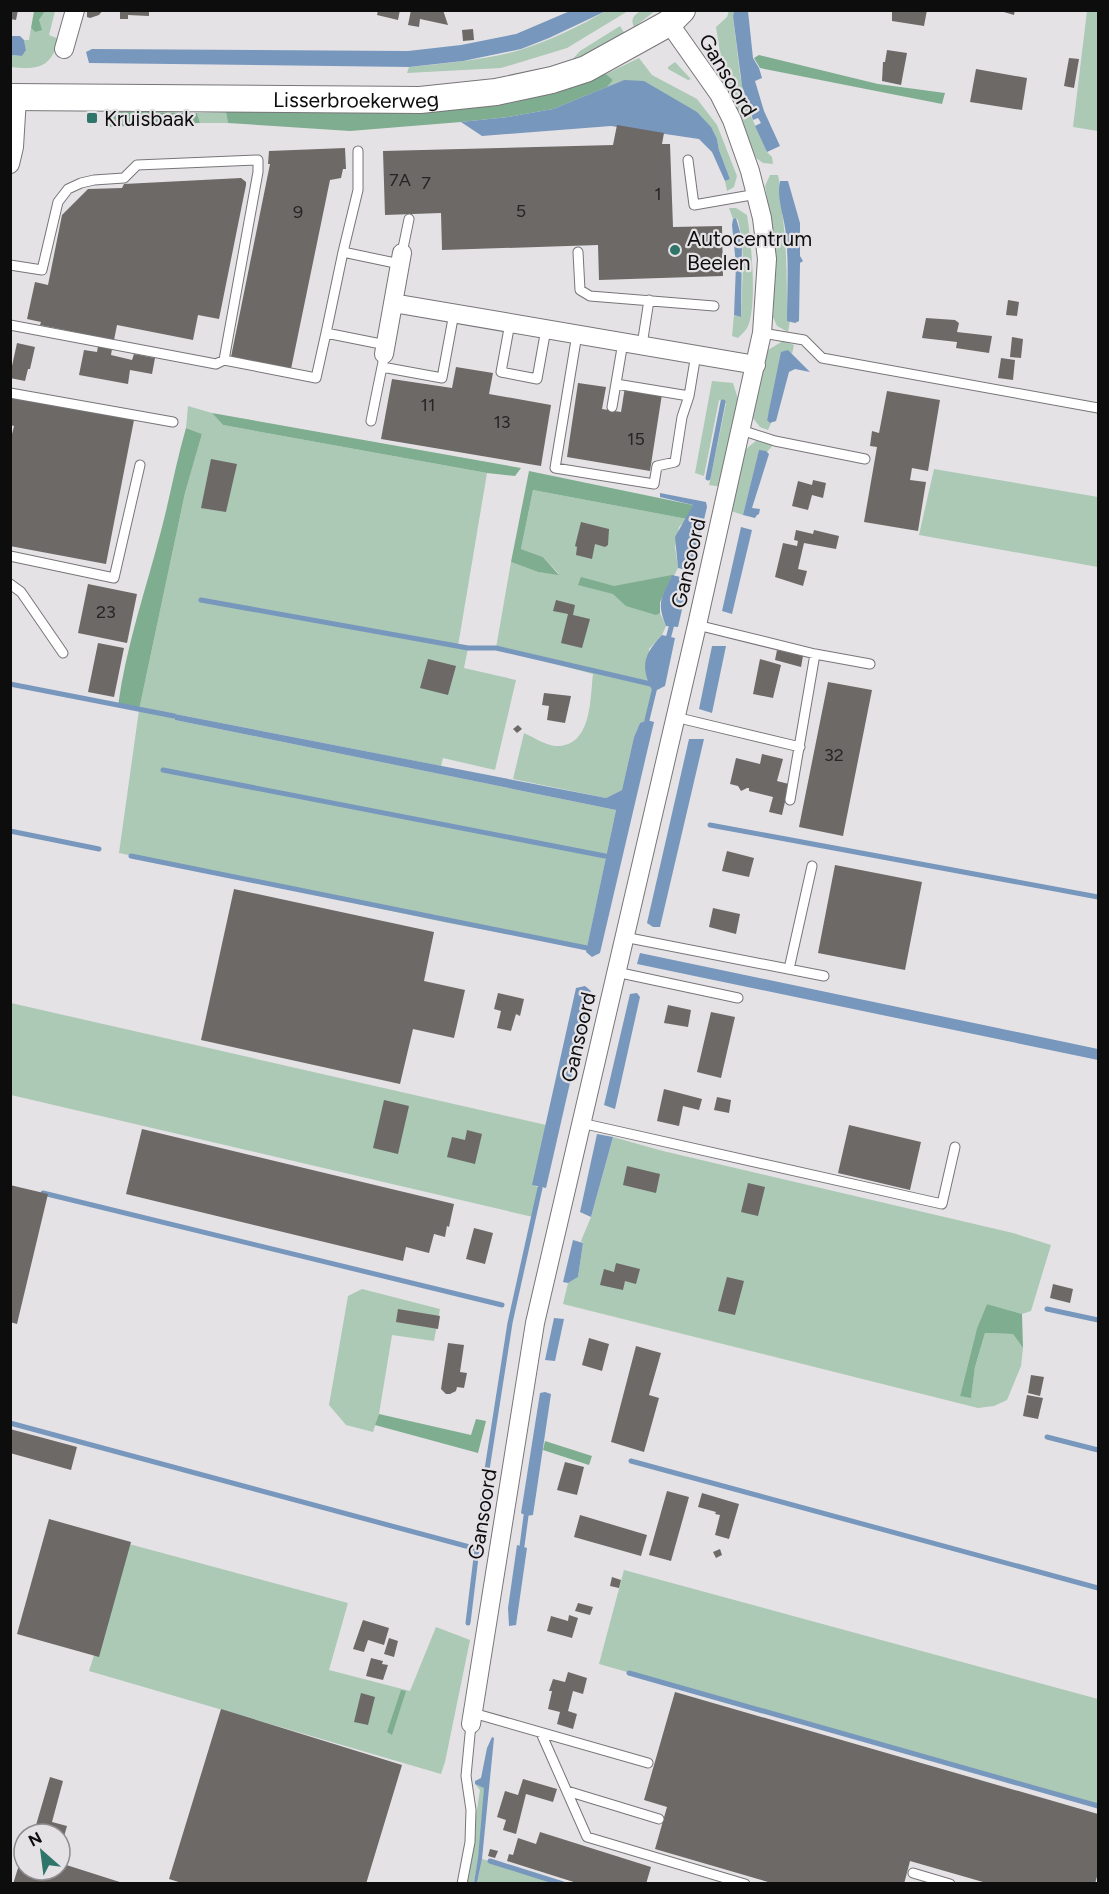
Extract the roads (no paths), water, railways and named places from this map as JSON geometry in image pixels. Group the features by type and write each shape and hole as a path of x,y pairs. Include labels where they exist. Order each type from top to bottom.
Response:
{"main road":[{"name":"Lisserbroekerweg","path":"14,98 420,100 496,92 552,80 586,69 676,17"}],"street":[{"path":"64,49 75,10"},
{"name":"Gansoord","path":"472,1719 535,1323 697,625 762,333 766,259 757,194 743,148 719,94 676,17"},
{"path":"10,164 14,147 14,98"},
{"path":"384,355 401,258"},
{"path":"393,303 756,364"}],"lane":[{"path":"10,324 216,364 224,360 316,378 358,190 358,151"},
{"path":"10,265 42,270 58,202 68,189 81,183 124,178 137,165 258,160 258,171 224,360"},
{"path":"688,160 694,205 757,194"},
{"path":"343,252 401,258 409,219"},
{"path":"578,252 580,290 590,296 714,306"},
{"path":"642,345 649,300"},
{"path":"326,333 442,378 454,313"},
{"path":"510,322 501,372 537,379 546,329"},
{"path":"762,333 804,340 822,358 1098,408"},
{"path":"577,334 555,468 654,484 657,466 675,462 696,354"},
{"path":"612,406 623,342"},
{"path":"370,421 384,355"},
{"path":"616,384 688,396"},
{"path":"10,393 172,422"},
{"path":"741,430 775,441 865,459"},
{"path":"10,556 114,578 140,465"},
{"path":"10,584 21,592 63,653"},
{"path":"697,625 816,654 870,664"},
{"path":"790,800 816,654"},
{"path":"675,717 800,747"},
{"path":"789,969 812,866"},
{"path":"624,937 824,976"},
{"path":"616,972 738,998"},
{"path":"581,1123 942,1204 955,1147"},
{"path":"462,1884 470,1842 471,1810 466,1776 472,1719 541,1733 648,1763"},
{"path":"541,1733 587,1837 745,1884"},
{"path":"567,1791 658,1819"},
{"path":"913,1872 950,1884"}],"water":[{"path":"570,11 606,11 521,49 463,61 409,67 89,63 86,52 92,49 408,51 461,45 516,34"},
{"path":"734,11 748,11 753,58 762,78 755,81 764,111 780,146 767,152 755,126 761,123 758,118 753,120 742,86"},
{"path":"10,36 20,36 24,40 26,50 22,56 11,55"},
{"path":"624,80 644,81 697,112 711,127 717,139 730,179 725,181 712,152 699,139 611,126 482,136 461,122 553,109"},
{"path":"780,181 788,181 800,223 800,256 803,261 800,263 799,321 795,323 787,321 787,247 779,195"},
{"path":"736,218 742,239 741,317 734,315 736,265 732,225 733,219"},
{"path":"788,350 810,372 795,369 789,372 776,421 770,423 767,420 781,352"},
{"path":"759,450 769,454 752,508 760,509 755,518 743,515"},
{"path":"660,493 706,502 707,507 692,570 678,568 675,537 693,505 660,497"},
{"path":"741,527 752,530 732,614 722,611"},
{"path":"672,575 689,579 678,627 666,626 661,611 663,595"},
{"path":"662,635 675,638 665,686 653,692 646,675 647,655"},
{"path":"712,646 726,646 712,713 699,709"},
{"path":"175,714 606,798 622,790 634,737 640,723 647,720 654,722 600,953 592,957 586,952 616,810 175,720"},
{"path":"689,739 704,739 660,927 653,927 647,923"},
{"path":"640,953 1098,1049 1098,1060 637,964"},
{"path":"585,986 591,991 546,1188 532,1185 576,988"},
{"path":"637,993 640,997 615,1109 604,1105 630,994"},
{"path":"597,1134 613,1137 591,1217 580,1212"},
{"path":"573,1240 583,1243 578,1277 568,1283 563,1282"},
{"path":"554,1318 564,1319 555,1361 545,1360"},
{"path":"540,1393 551,1394 533,1515 526,1516 521,1513"},
{"path":"517,1545 527,1548 516,1625 509,1626 508,1608"},
{"path":"492,1737 494,1738 482,1859 477,1883 474,1883 484,1788 475,1784 475,1781 481,1778 487,1748"}],"waterway":[{"path":"708,478 723,402"},
{"path":"682,585 687,565"},
{"path":"201,600 468,648 496,648 655,685"},
{"path":"667,643 673,620"},
{"path":"10,684 174,716"},
{"path":"647,720 655,687"},
{"path":"163,770 605,856"},
{"path":"710,825 1098,897"},
{"path":"10,831 99,849"},
{"path":"131,856 587,948"},
{"path":"468,1623 486,1476 510,1323 540,1188"},
{"path":"43,1193 502,1305"},
{"path":"1047,1309 1098,1320"},
{"path":"10,1423 477,1549"},
{"path":"1047,1437 1098,1450"},
{"path":"631,1461 1098,1588"},
{"path":"522,1546 526,1516"},
{"path":"629,1673 1098,1806"},
{"path":"490,1861 563,1884"}],"place":[{"name":"Kruisbaak","path":"92,118"},
{"name":"Autocentrum Beelen","path":"675,250"}]}
